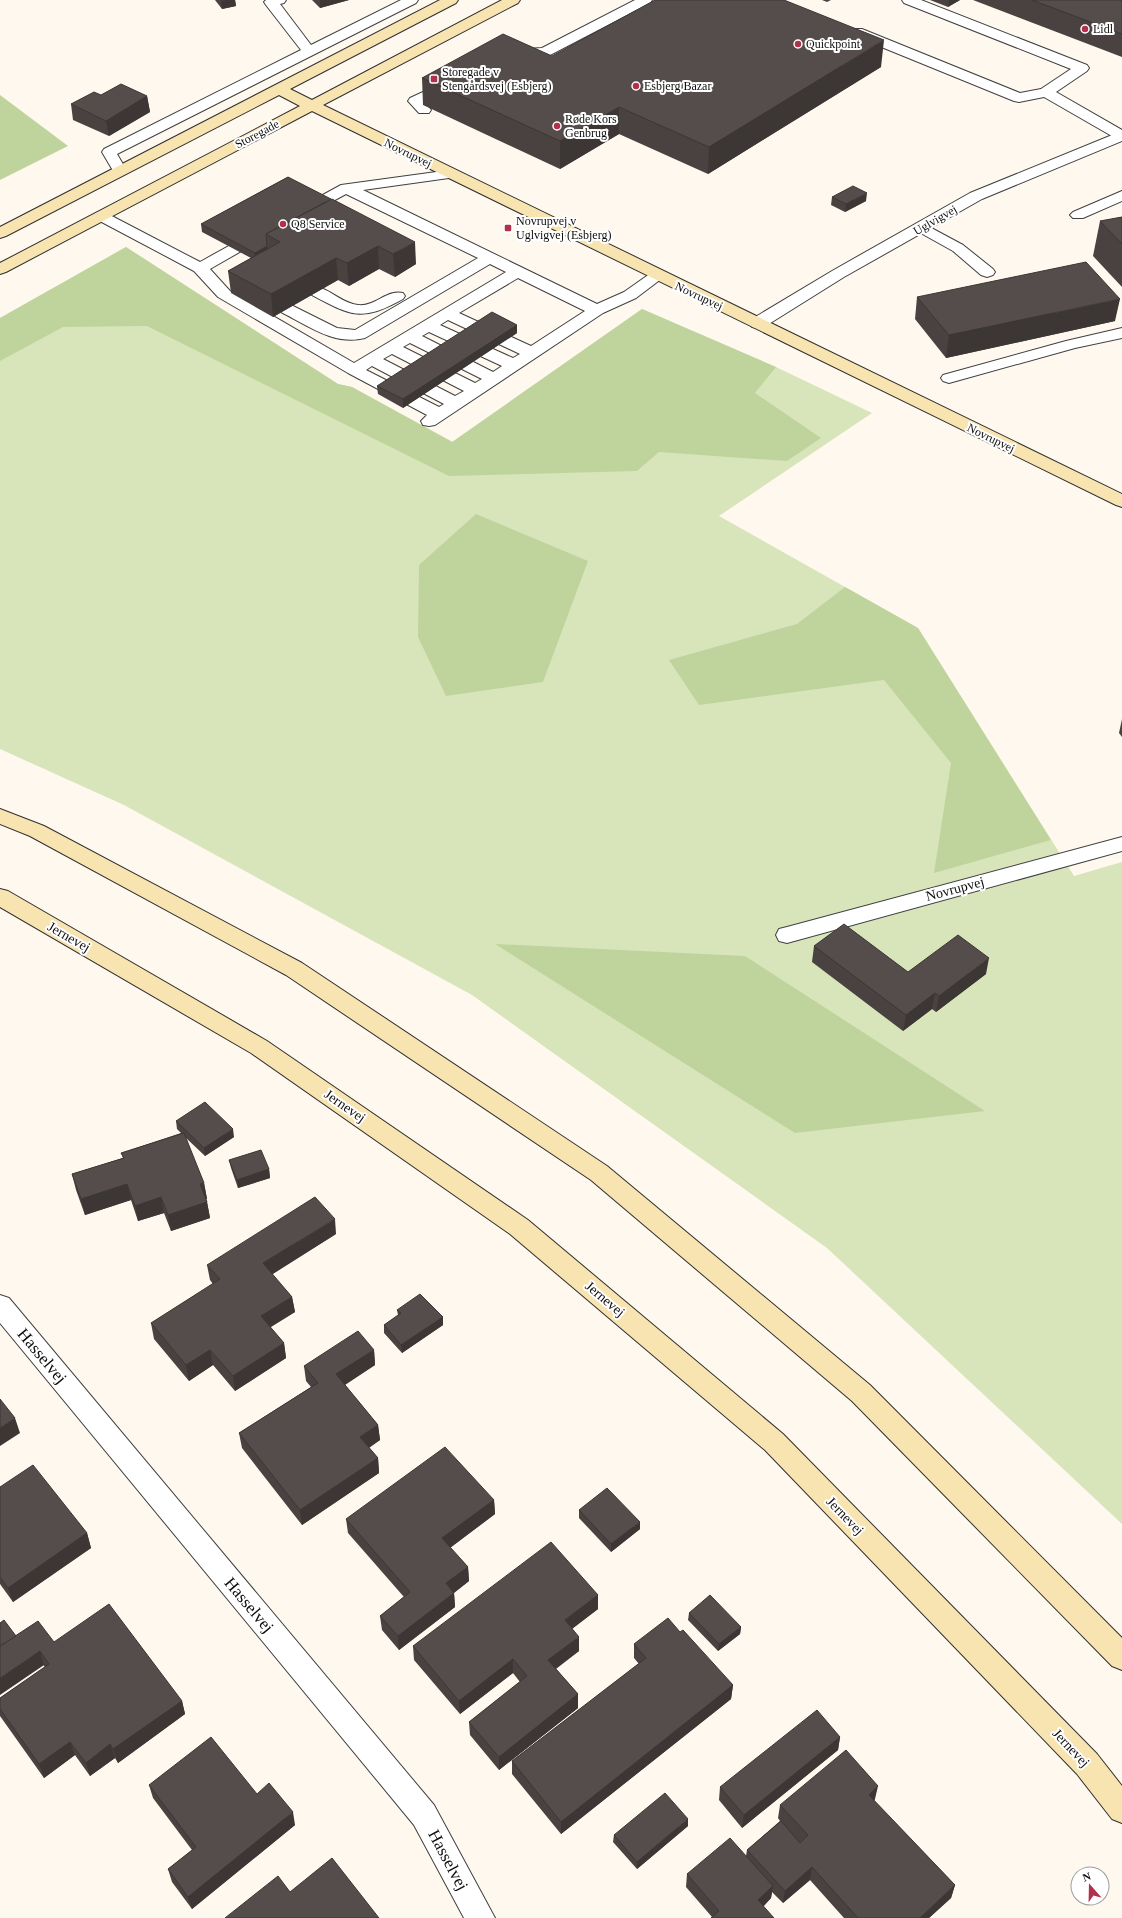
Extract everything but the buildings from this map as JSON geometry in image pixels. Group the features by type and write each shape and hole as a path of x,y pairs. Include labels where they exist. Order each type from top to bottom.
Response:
{"main road":[{"path":"0,233 451,0"},
{"name":"Storegade","path":"0,269 513,0"},
{"name":"Novrupvej","path":"278,89 657,276 758,323 1122,501"},
{"path":"0,816 37,831 294,969 599,1173 861,1393 1122,1657"},
{"name":"Jernevej","path":"0,897 260,1047 519,1227 774,1442 1087,1764 1122,1809"}],"street":[{"name":"Uglvigvej","path":"758,323 838,274 922,228 976,196 1122,136"},
{"name":"Novrupvej","path":"787,935 1122,844"},
{"name":"Hasselvej","path":"0,1305 424,1815 480,1918"}],"lane":[{"path":"279,0 271,2 309,51"},
{"path":"120,171 109,152 410,0"},
{"path":"502,57 509,53 545,52 645,0"},
{"path":"843,27 1019,98 1046,92 1082,68 909,0"},
{"path":"424,110 415,101 462,77"},
{"path":"1046,92 1122,136"},
{"path":"293,217 346,188 451,174"},
{"path":"346,188 597,310"},
{"path":"1078,215 1122,196"},
{"path":"101,216 210,267 224,294 434,418 597,310 630,295 657,276"},
{"path":"210,267 240,253 273,228"},
{"path":"922,228 958,248 987,272"},
{"path":"318,292 351,310 373,310 474,251"},
{"path":"287,309 339,335 349,337 359,335 489,258"},
{"path":"354,370 518,271"},
{"path":"446,314 532,353"},
{"path":"428,325 514,365"},
{"path":"949,378 1072,344 1122,334"},
{"path":"409,336 493,378"},
{"path":"390,347 475,390"},
{"path":"370,360 456,403"}],"green space":[{"path":"0,95 68,146 0,180"},
{"path":"126,247 338,384 352,387 453,442 642,309 776,367 872,413 719,516 918,628 1074,876 1122,862 1122,1524 827,1248 472,995 124,805 0,749 0,318"},
{"path":"126,247 338,384 352,387 452,442 642,309 776,367 755,393 821,438 787,461 659,452 637,471 449,476 147,326 63,327 0,361 0,318"},
{"path":"476,514 588,561 543,682 446,696 418,637 419,565"},
{"path":"845,587 918,628 1051,840 934,873 951,763 884,680 699,705 669,660 797,624"},
{"path":"495,944 745,956 985,1111 795,1133"}],"place":[{"name":"Lidl","path":"1085,29"},
{"name":"Quickpoint","path":"798,44"},
{"name":"Storegade v Stengårdsvej (Esbjerg)","path":"434,79"},
{"name":"Esbjerg Bazar","path":"636,86"},
{"name":"Røde Kors Genbrug","path":"557,126"},
{"name":"Q8 Service","path":"283,224"},
{"name":"Novrupvej v Uglvigvej (Esbjerg)","path":"508,228"}]}
